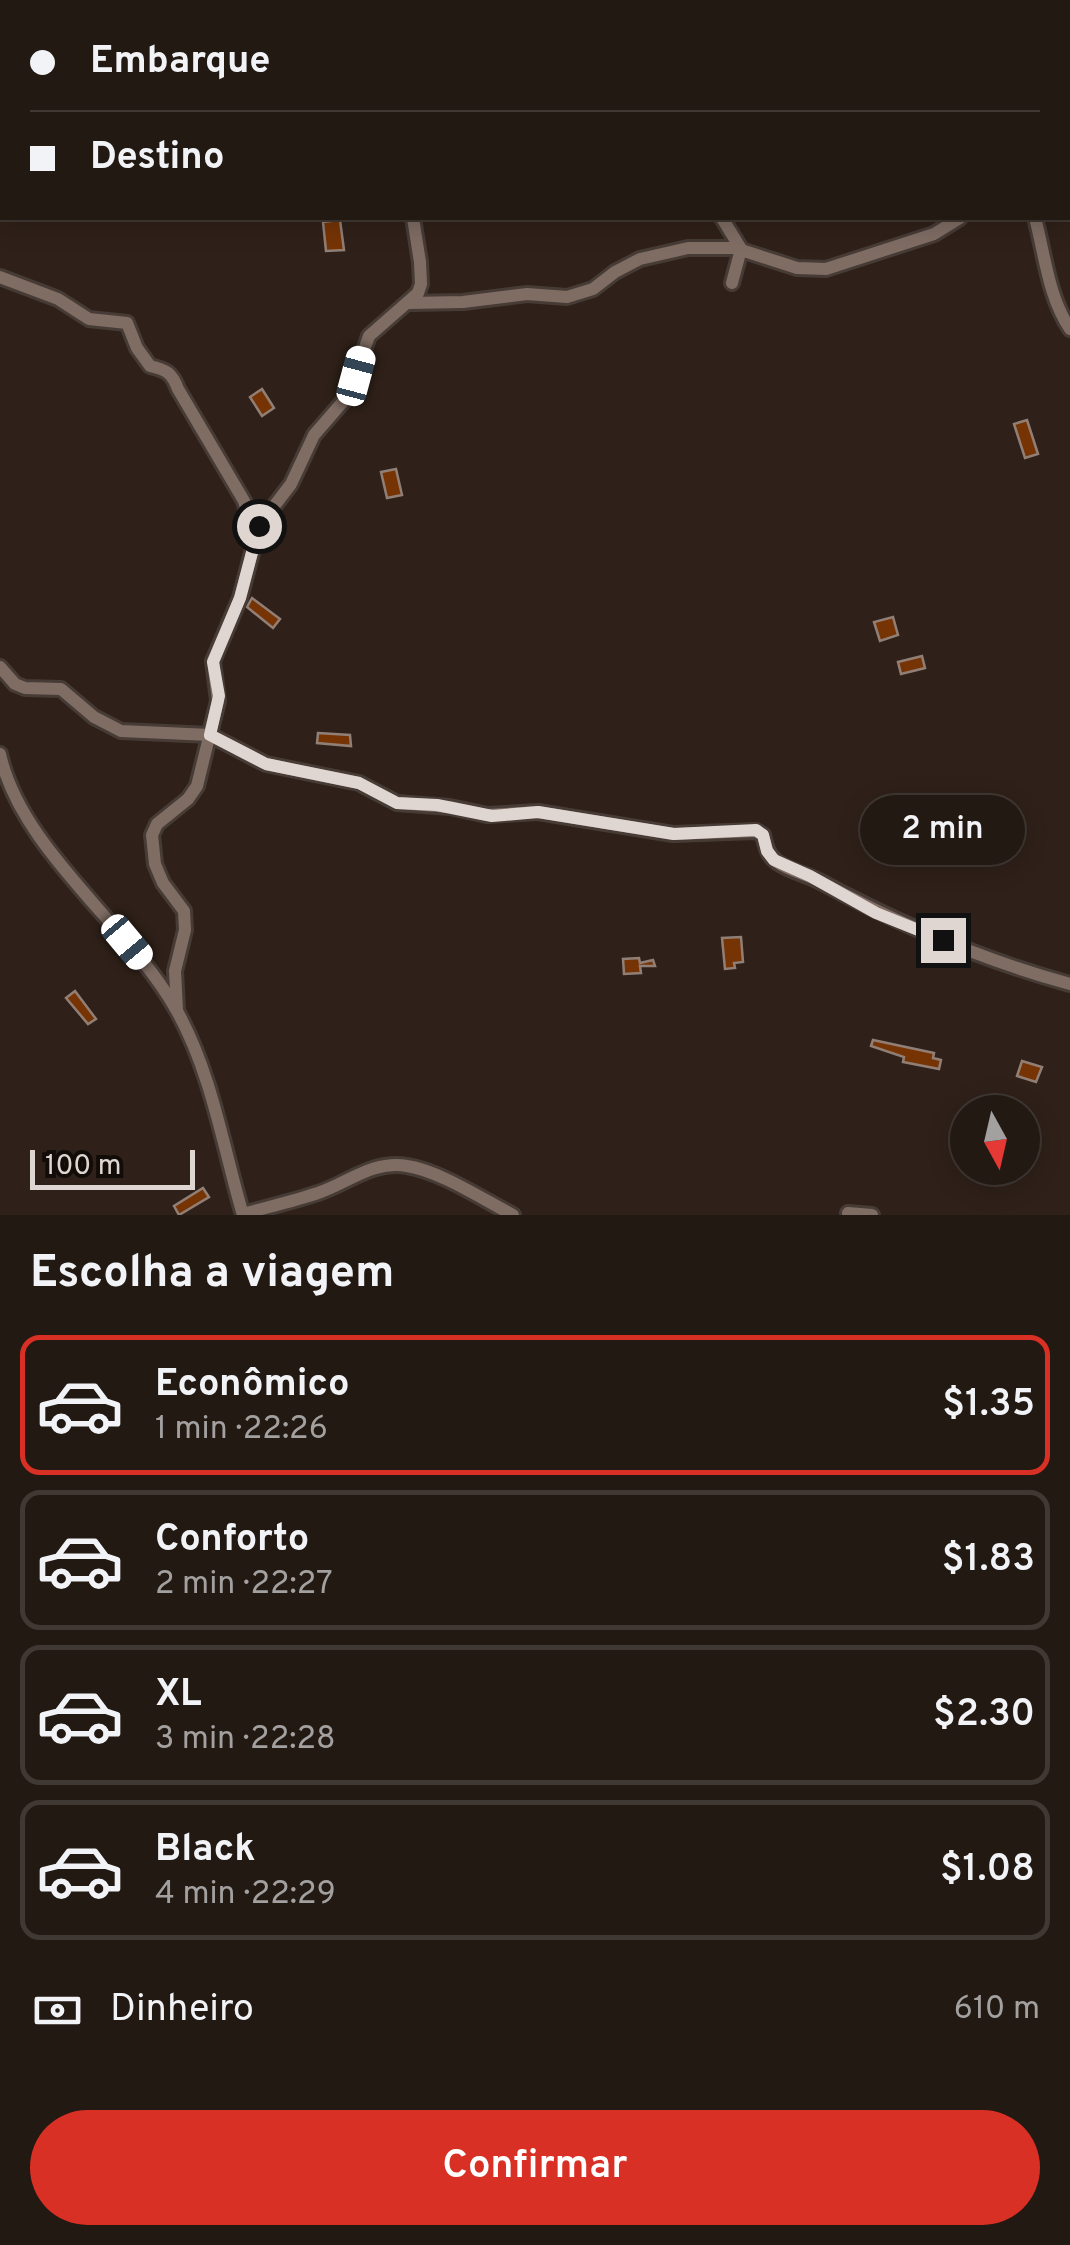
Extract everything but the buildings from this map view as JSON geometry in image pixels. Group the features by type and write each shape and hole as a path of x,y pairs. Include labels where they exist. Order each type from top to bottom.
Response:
{"street":[{"path":"176,1010 175,972 185,930 184,911 155,864 152,835 157,824 188,799 197,786 219,696 213,662 240,598 255,536 265,514 303,463 312,439 347,396 369,336 408,303 421,284 413,220"},
{"path":"723,220 741,249 732,283"},
{"path":"408,303 464,302 527,294 567,297 593,290 616,272 650,256 688,248 741,249 796,268 826,270 934,234 957,220"},
{"path":"1034,220 1050,286 1060,315 1070,329"},
{"path":"0,277 34,288 89,318 127,323 150,366 168,370 173,376 244,501 255,536"},
{"path":"0,667 25,688 61,689 94,717 121,730 210,735 266,764 359,783 397,803 437,805 492,816 538,812 674,834 756,830 763,835 774,860 876,913 976,953 1070,984"},
{"path":"206,752 226,743"},
{"path":"0,754 4,774 32,825 143,962 176,1010 206,1077 243,1214 316,1194 356,1174 400,1165 456,1185 513,1215"},
{"path":"848,1212 872,1215"}],"route":[{"path":"259,526 240,598 212,666 219,696 210,735 266,764 359,783 397,803 437,805 492,816 538,812 674,834 756,830 763,835 767,851 784,866 876,913 943,940"}]}
